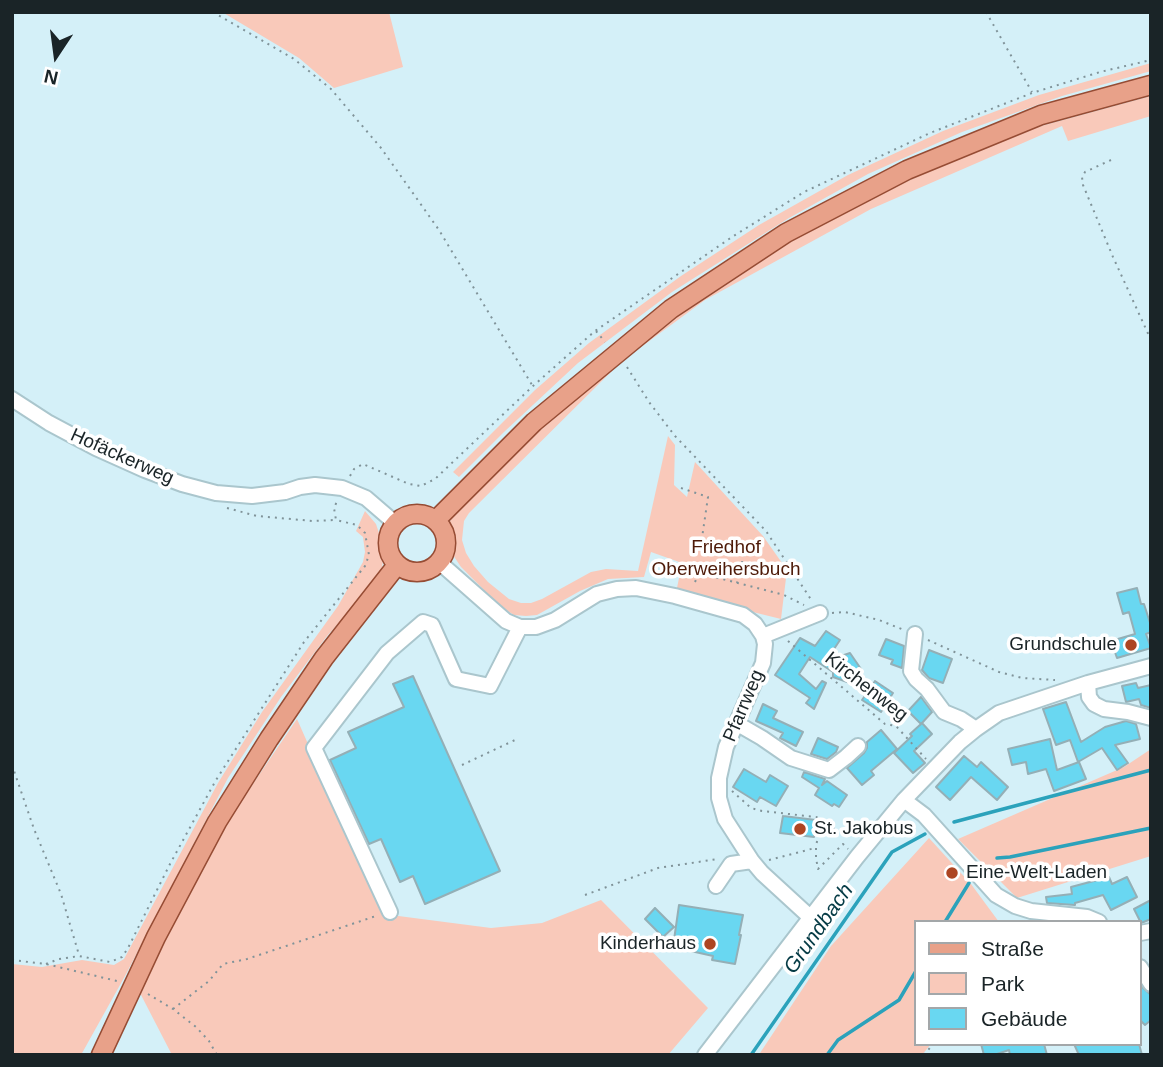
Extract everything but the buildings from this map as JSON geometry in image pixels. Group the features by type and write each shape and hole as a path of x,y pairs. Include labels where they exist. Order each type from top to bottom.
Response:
{"main road":[{"path":"436,520 534,422 618,352 671,309 786,233 907,170 1041,115 1151,85"},
{"path":"420,513 436,520 444,530 446,542 439,562 422,572 414,572 397,565 387,544 395,523 402,517 420,513"},
{"path":"101,1055 156,937 217,822 324,658 397,565"}],"street":[{"name":"Hofäckerweg","path":"12,399 96,448 182,484 216,492 252,496 315,485 342,488 366,498 395,523"},
{"path":"439,562 506,621 520,627 536,627 555,620 597,594 636,588 743,615 769,634 820,613"},
{"path":"390,912 314,748 387,653 423,622 432,625 456,678 490,686 520,627"},
{"name":"Pfarrweg","path":"769,634 762,663 726,747 719,778 719,798 725,819 754,863 810,917"},
{"path":"915,634 911,671 916,679 944,712 976,729"},
{"path":"705,1055 810,917 904,800 960,742 999,713 1088,683 1151,666"},
{"path":"1088,683 1089,697 1094,704 1104,709 1151,718"},
{"path":"736,723 791,758 829,770 858,746"},
{"path":"904,800 924,815 996,895 1015,906 1031,911 1094,920"},
{"path":"716,886 731,864 754,863"}],"path":[{"path":"213,12 294,59 331,89 381,148 439,230 533,386"},
{"path":"986,12 1032,93"},
{"path":"1111,160 1085,172 1082,177 1083,185 1151,340"},
{"path":"46,964 79,956 110,962 122,957 216,780 304,642 365,566 369,555 365,533 357,525 336,520 334,508 354,469 363,464 409,484 421,486 435,479 595,331 605,342"},
{"path":"627,367 675,436 765,531 820,613"},
{"path":"681,488 708,497 702,538 745,550 737,583"},
{"path":"695,582 699,573 784,594 820,613 845,612 879,620 999,672 1021,678 1061,681"},
{"name":"Kirchenweg","path":"769,634 885,724 896,726 935,769"},
{"path":"462,765 515,740"},
{"path":"12,765 34,830 61,894 79,956"},
{"path":"719,778 751,808 821,819 816,847 818,869 843,844 857,858"},
{"path":"754,863 816,847"},
{"path":"584,895 658,868 723,858"},
{"path":"173,1009 209,981 223,964 247,959 390,912"},
{"path":"12,960 46,964 119,981"},
{"path":"148,994 196,1027 209,1041 216,1055"}],"green space":[{"path":"222,12 389,12 403,67 334,88 299,58"},
{"path":"1151,63 1151,71 1062,96 962,132 868,174 789,218 672,292 578,363 459,477 453,472 535,390 589,343 681,276 759,225 848,175 943,131 1039,95"},
{"name":"Friedhof Oberweihersbuch","path":"1151,96 1151,116 1068,141 1062,126 871,209 705,300 622,361 464,521 462,540 474,566 509,599 521,603 542,599 591,572 606,569 638,571 668,436 675,445 674,485 687,497 695,462 763,536 787,570 781,619 676,593 682,563 651,552 644,577 608,579 537,615 526,616 514,615 501,607 461,567 447,541 452,515 526,435 681,304 821,222 1001,137"},
{"path":"365,511 376,524 382,542 382,568 364,595 327,636 281,697 228,778 81,1055 12,1055 12,964 42,967 82,960 114,965 124,959 218,783 262,712 338,606 363,562 363,537 356,531"},
{"path":"297,719 383,914 491,928 542,923 601,900 708,1008 668,1055 172,1055 140,993 182,902 225,825"},
{"path":"1151,749 1151,856 1017,898 958,839 1124,767"},
{"path":"929,838 971,884 998,920 914,920 914,1046 929,1046 922,1055 761,1055 831,946"}],"waterway":[{"name":"Grundbach","path":"954,822 1151,770"},
{"path":"997,858 1151,828"},
{"name":"Grundbach","path":"751,1055 892,852 925,834"},
{"path":"946,920 969,883"},
{"path":"827,1055 838,1040 899,1000 914,974"}],"place":[{"name":"Grundschule","path":"1131,645"},
{"name":"St. Jakobus","path":"800,829"},
{"name":"Eine-Welt-Laden","path":"952,873"},
{"name":"Kinderhaus","path":"710,944"}]}
